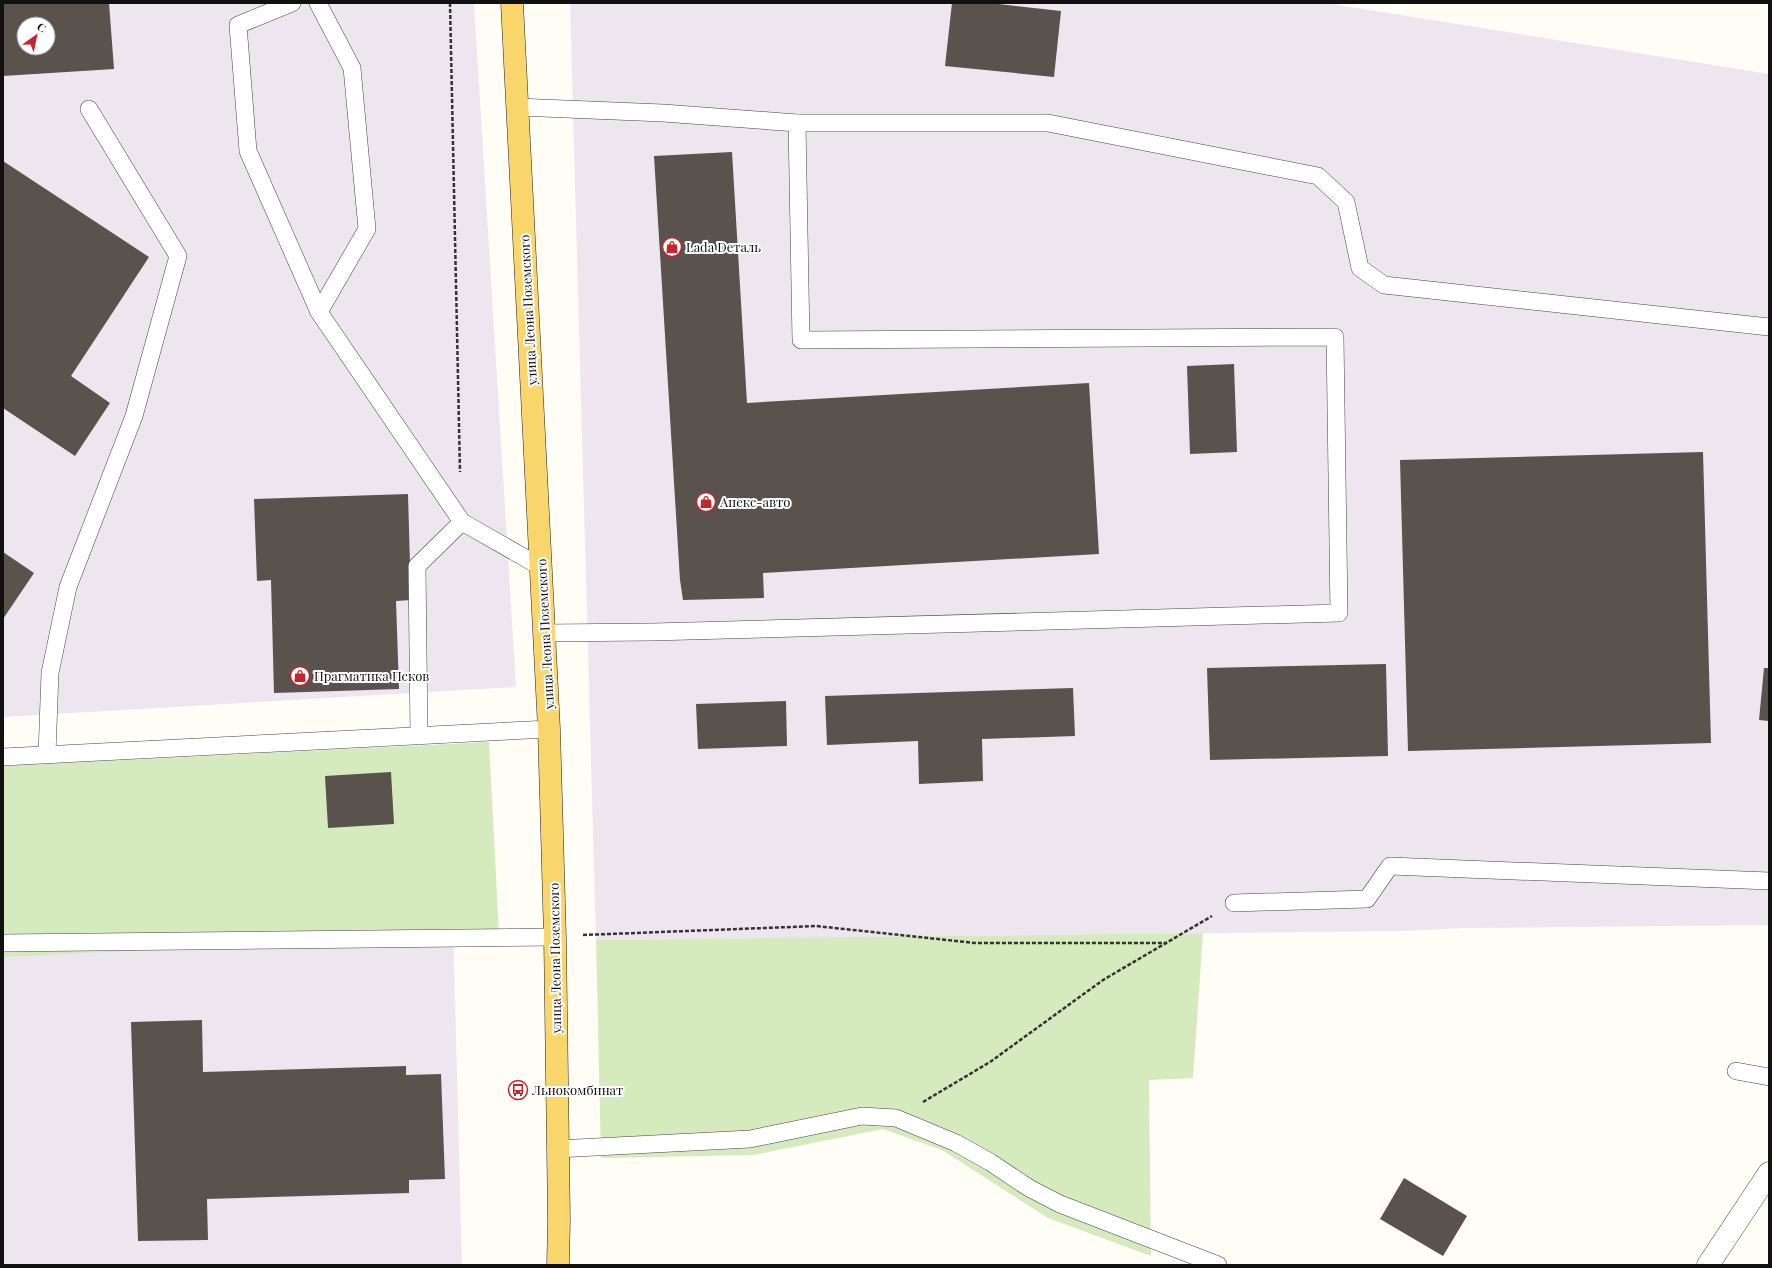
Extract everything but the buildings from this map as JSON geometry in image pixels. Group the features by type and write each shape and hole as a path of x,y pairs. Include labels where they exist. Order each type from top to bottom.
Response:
{"main road":[{"name":"улица Леона Поземского","path":"512,3 549,729 555,936 556,1149 559,1220 558,1265"}],"street":[{"path":"1708,1265 1769,1173"}],"lane":[{"path":"292,3 238,26 248,151 319,312 462,522 541,567"},
{"path":"318,3 352,68 367,229 319,312"},
{"path":"517,107 663,113 797,123 1048,123 1318,176 1346,202 1360,268 1384,285 1769,327"},
{"path":"47,754 50,673 68,587 134,416 178,256 89,110"},
{"path":"544,633 668,632 1339,613 1335,337 801,340 797,123"},
{"path":"419,736 417,566 462,522"},
{"path":"3,757 549,729"},
{"path":"1234,903 1367,899 1390,866 1769,881"},
{"path":"3,943 555,936"},
{"path":"1736,1071 1769,1077"},
{"path":"556,1149 750,1139 862,1116 896,1118 956,1143 990,1162 1029,1188 1060,1204 1218,1265"}],"path":[{"path":"450,3 460,474"},
{"path":"896,1118 990,1062 1103,980 1234,903"},
{"path":"555,936 816,926 975,943 1167,943"}],"shaded area":[{"path":"3,3 474,3 516,687 3,717"},
{"path":"570,3 1326,3 1769,74 1769,925 1465,928 1403,931 596,940"},
{"path":"453,922 462,1265 3,1265 3,943"}],"green space":[{"path":"489,742 499,933 3,957 3,766"},
{"path":"1203,933 1193,1078 1149,1080 1151,1256 1048,1218 942,1150 883,1129 753,1155 601,1158 596,940"}],"place":[{"name":"Lada Dеталь","path":"672,247"},
{"name":"Апекс-авто","path":"706,502"},
{"name":"Прагматика Псков","path":"300,676"},
{"name":"Льнокомбинат","path":"518,1090"}]}
